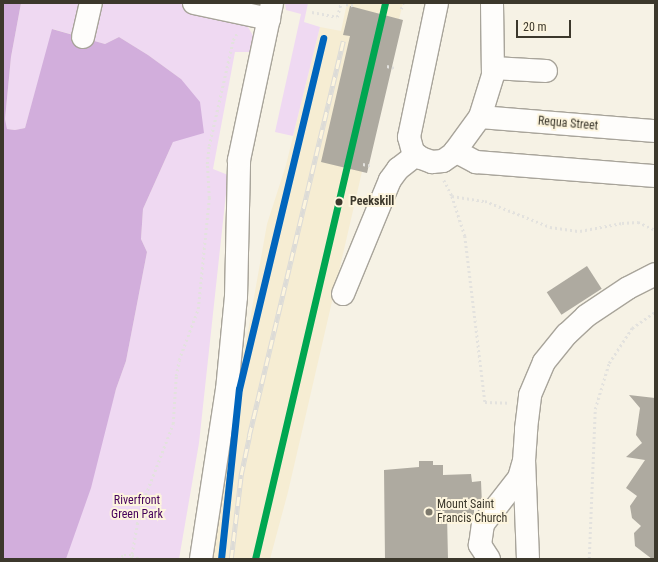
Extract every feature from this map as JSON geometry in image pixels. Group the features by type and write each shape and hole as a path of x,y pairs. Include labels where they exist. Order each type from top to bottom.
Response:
{"street":[{"path":"83,37 91,3"},
{"path":"194,3 270,11 239,160 236,304 227,390 201,559"},
{"path":"437,3 409,137 411,149 416,155 425,160 438,162 448,158 455,151 480,117 492,83 494,68 492,3"},
{"path":"494,68 546,71"},
{"name":"Requa Street","path":"480,117 655,131"},
{"path":"455,151 476,162 655,176"},
{"path":"343,294 390,180 398,169 416,155"},
{"path":"528,559 524,461 530,395 544,362 567,334 598,307 655,274"},
{"path":"489,559 480,545 482,524 519,478 524,461"}],"path":[{"path":"312,12 337,17 341,3 357,5"},
{"path":"401,9 403,3"},
{"path":"131,559 142,504 172,424 176,376 179,360 198,310 209,198 207,164 209,146 232,40 241,28"},
{"path":"387,66 395,68"},
{"path":"363,164 372,166"},
{"path":"444,180 452,196 465,236 485,402 529,403"},
{"path":"452,196 485,201 550,227 562,230 580,231 622,223 638,222 655,230"},
{"path":"589,559 596,409 609,363 632,328 655,312"},
{"path":"117,559 124,555 132,555 140,559"}],"shaded area":[{"path":"3,3 21,3 11,57 5,119 7,129 15,130 25,128 52,29 105,44 119,37 148,55 181,79 200,102 204,133 173,142 143,209 141,239 147,252 126,361 116,389 91,488 66,559 3,559"},
{"path":"347,3 403,3 364,163 288,492 270,559 210,559 234,391 248,331 267,224 286,165 320,27 341,31"}],"green space":[{"name":"Riverfront Green Park","path":"21,3 259,3 248,27 255,39 254,52 235,52 213,169 228,175 199,443 179,559 66,559 116,389 126,361 147,252 141,239 143,209 173,142 181,79 148,55 119,37 105,44 53,29 25,128 15,130 7,129 5,119 11,57"},
{"path":"285,3 308,3 304,22 320,27 293,136 275,132 301,14 286,10"}],"building":[{"path":"350,6 403,20 367,173 321,162 350,36 343,35"},
{"path":"587,266 602,289 561,315 547,292"},
{"path":"629,395 655,398 655,559 652,559 635,546 634,533 641,526 632,518 630,506 637,496 626,488 645,460 626,457 642,443 636,435 640,408"},
{"name":"Mount Saint Francis Church","path":"419,461 433,461 433,465 443,465 443,475 471,474 472,482 481,481 482,505 479,508 474,509 474,515 447,515 448,559 385,559 384,470 419,467"}],"railway":[{"path":"221,559 239,389 323,38"},
{"path":"231,559 241,475 249,436 343,41"}],"transit line":[{"path":"255,559 385,3"},
{"path":"221,559 239,389 323,38"}],"place":[{"name":"Peekskill","path":"339,202"},
{"name":"Mount Saint Francis Church","path":"429,512"}]}
